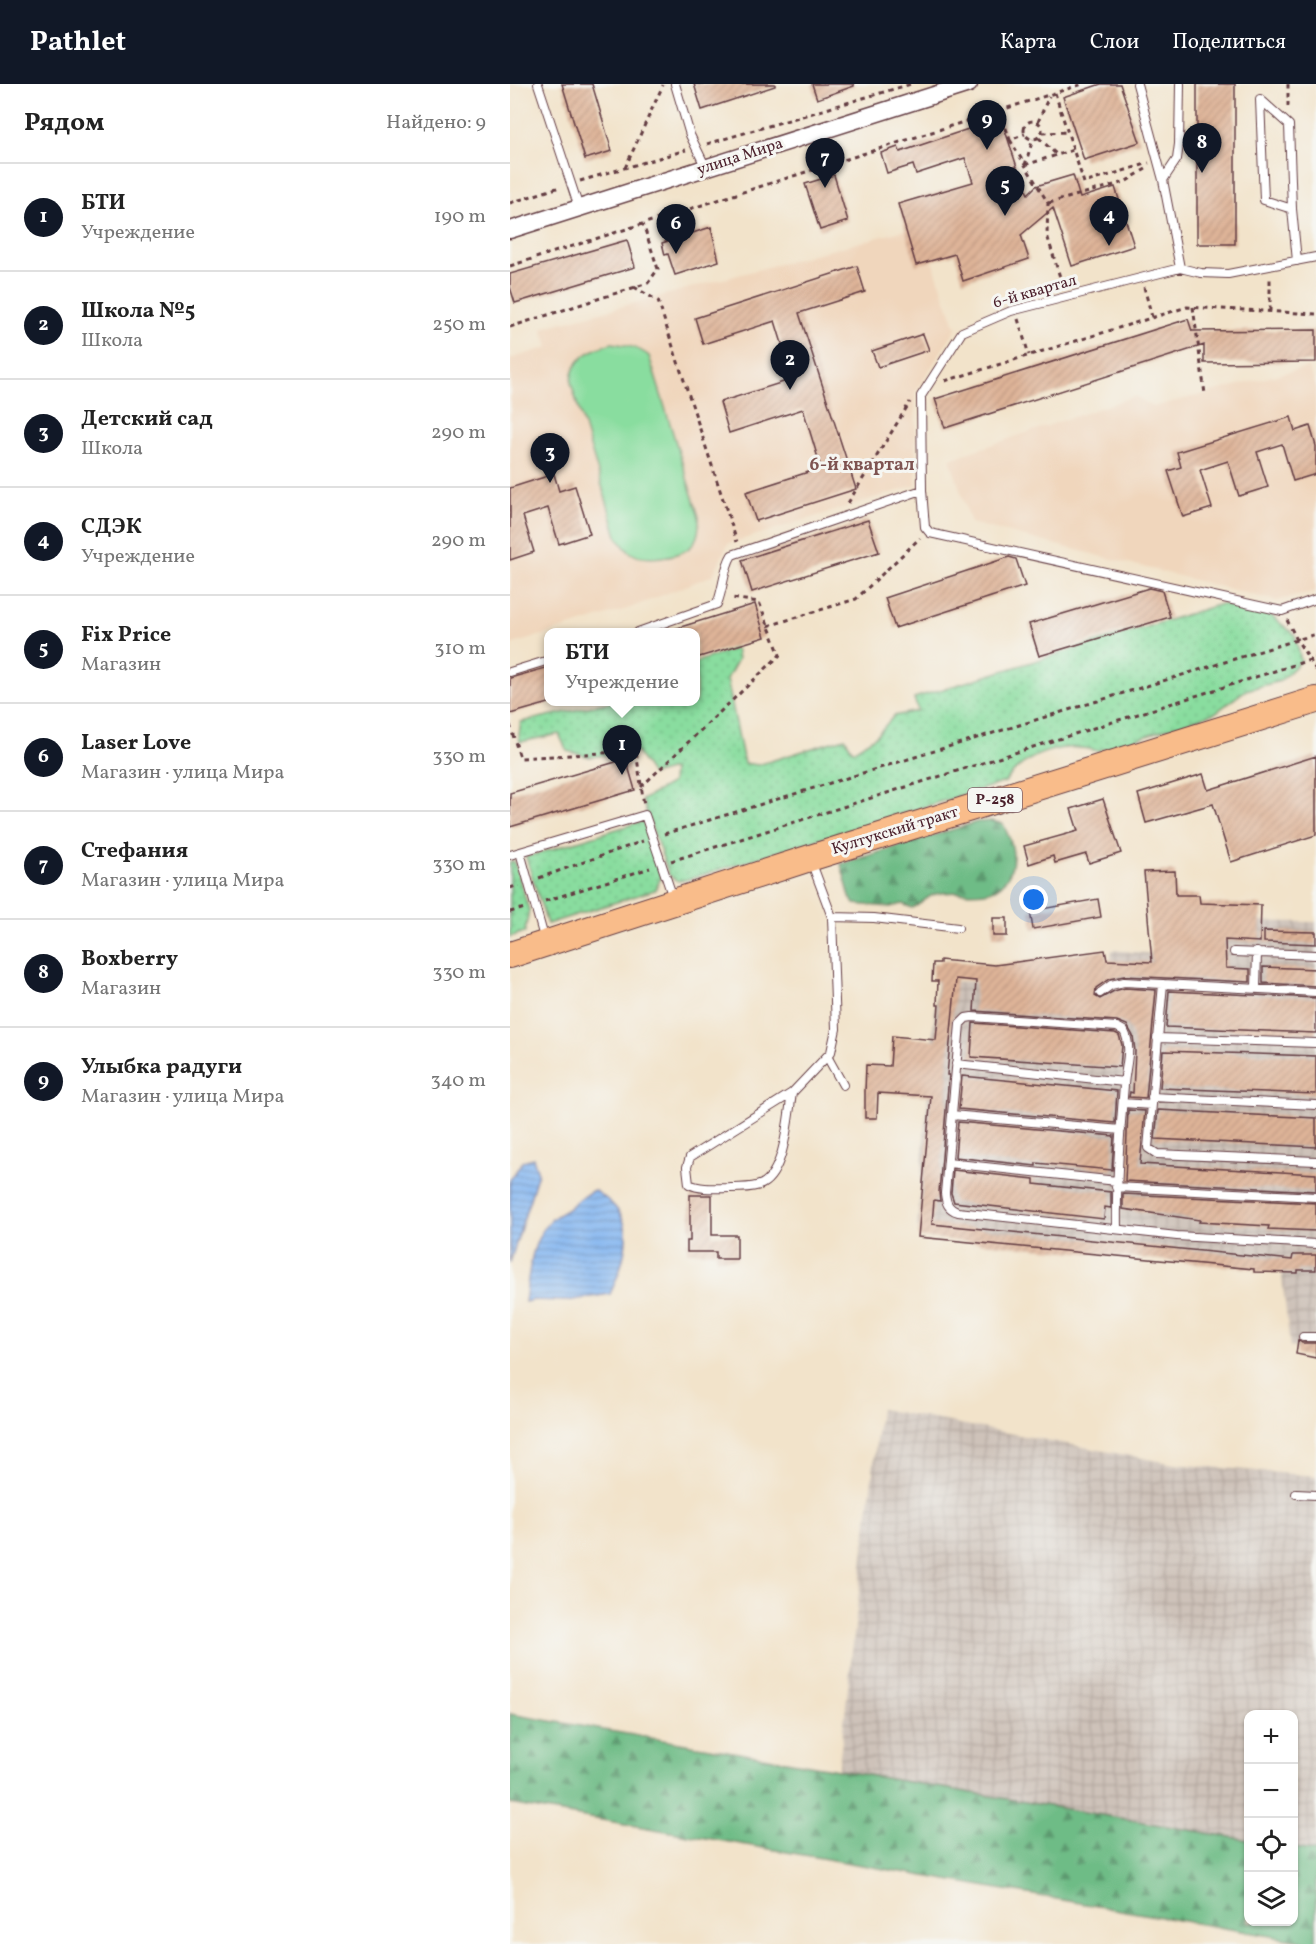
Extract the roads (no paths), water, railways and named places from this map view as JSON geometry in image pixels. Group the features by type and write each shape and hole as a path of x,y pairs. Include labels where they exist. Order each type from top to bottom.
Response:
{"main road":[{"name":"Култукский тракт","path":"510,955 674,901 1316,700"}],"street":[{"name":"улица Мира","path":"510,230 969,84"}],"lane":[{"path":"538,84 579,208"},
{"path":"675,84 690,135 706,168"},
{"path":"1137,84 1163,180 1180,268 1201,273 1228,274 1316,257"},
{"path":"1163,180 1177,159 1180,84"},
{"path":"1292,209 1264,200 1260,99 1289,125 1292,209 1297,261"},
{"name":"6-й квартал","path":"1180,268 1016,310 962,332 921,396 922,490 926,527 930,533 1282,611 1316,598"},
{"path":"652,628 717,604 732,555 922,490"},
{"path":"510,672 544,662"},
{"path":"510,855 645,815 674,901"},
{"path":"520,852 546,944"},
{"path":"792,1093 783,1146 775,1171 768,1180 750,1187 700,1188 689,1184 687,1167 690,1157 792,1093 828,1058 834,1044 836,1029 832,917 810,858"},
{"path":"832,917 874,918 958,928"},
{"path":"1234,952 1316,955"},
{"path":"1256,989 1257,952"},
{"path":"1100,993 1117,983 1316,992"},
{"path":"1163,984 1148,1148 1156,1154 1316,1161"},
{"path":"1117,1229 1117,1184 1124,1082 1128,1062 1128,1042 1124,1031 1117,1027 966,1018 960,1024 948,1163 946,1200 952,1210 1177,1236 1316,1244"},
{"path":"1157,1038 1316,1043"},
{"path":"828,1058 843,1085"},
{"path":"956,1064 1124,1082"},
{"path":"1123,1103 1152,1101 1316,1105"},
{"path":"952,1115 1121,1130"},
{"path":"948,1163 1117,1184 1316,1197"},
{"path":"1302,1337 1316,1337"},
{"path":"1296,1494 1316,1495"}],"water":[{"path":"533,1158 538,1173 510,1263 510,1180 523,1161"},
{"path":"594,1190 615,1207 621,1215 625,1228 623,1258 610,1294 566,1301 533,1300 525,1302 532,1258 545,1227 583,1196"}],"place":[{"name":"Улыбка радуги","path":"987,150"},
{"name":"Boxberry","path":"1202,173"},
{"name":"Стефания","path":"825,188"},
{"name":"Fix Price","path":"1005,216"},
{"name":"СДЭК","path":"1109,246"},
{"name":"Laser Love","path":"676,254"},
{"name":"Школа №5","path":"790,390"},
{"name":"Детский сад","path":"550,483"},
{"name":"БТИ","path":"622,775"}],"district":[{"name":"6-й квартал","path":"862,465"}]}
